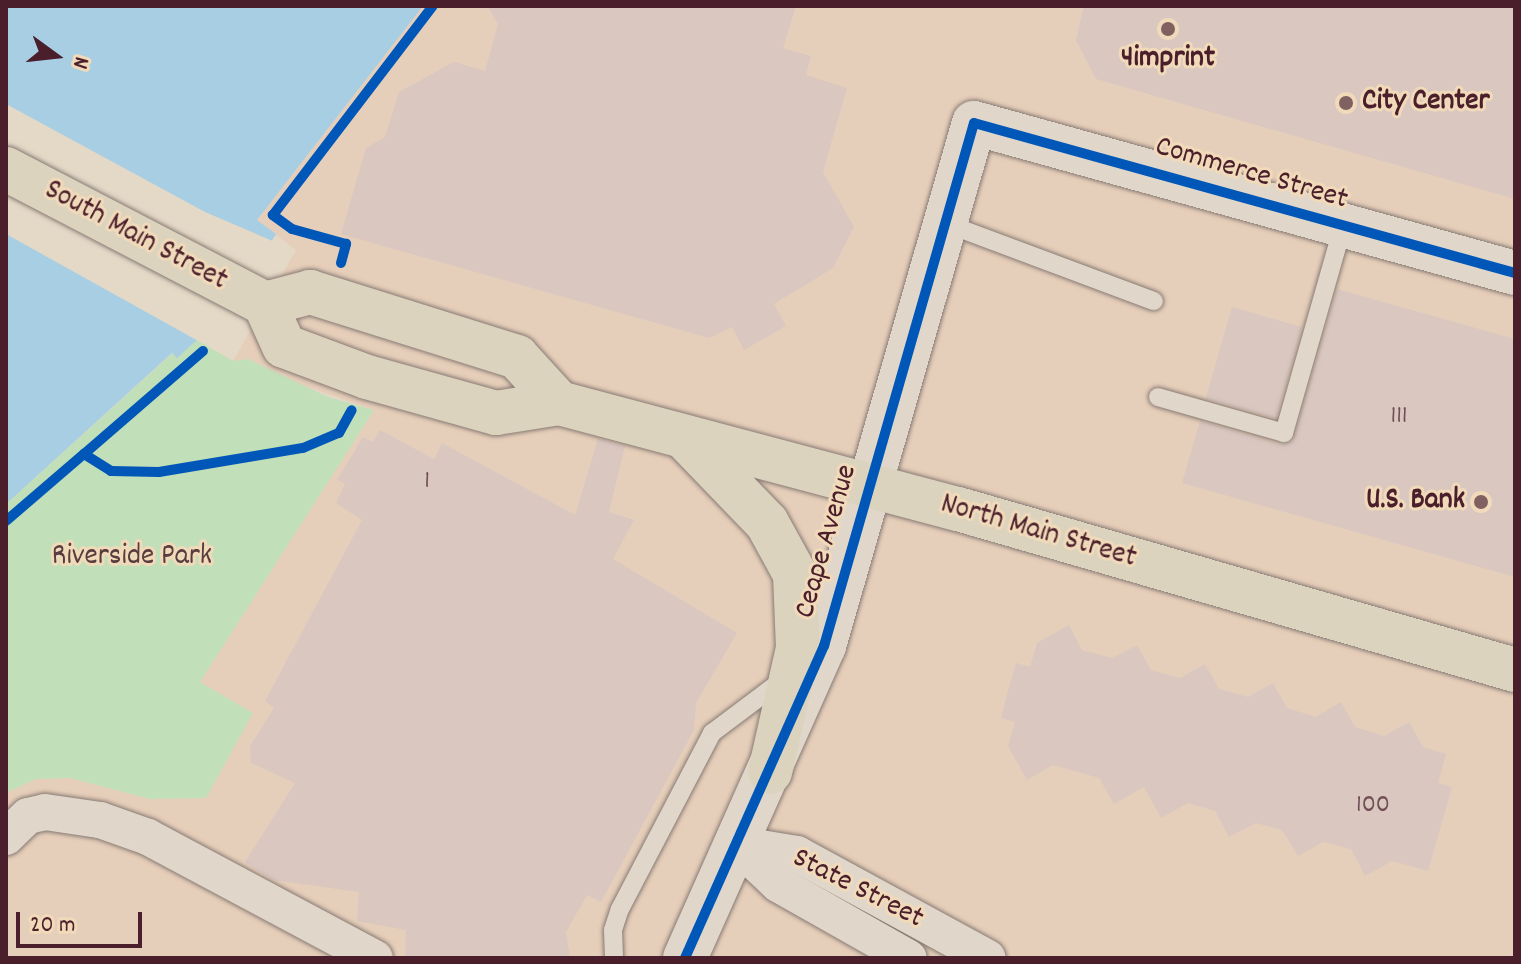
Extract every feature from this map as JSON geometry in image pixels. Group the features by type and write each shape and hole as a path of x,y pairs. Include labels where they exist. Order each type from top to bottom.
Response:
{"main road":[{"name":"South Main Street","path":"6,169 265,304"},
{"path":"265,304 310,292 517,357 559,403"},
{"name":"North Main Street","path":"265,304 284,346 328,365 496,413 559,403 687,440 869,486 1515,670"},
{"path":"687,440 767,523 795,574 809,659 770,772"}],"street":[{"name":"Ceape Avenue","path":"809,659 869,486 974,123"},
{"name":"Commerce Street","path":"974,123 1515,273"},
{"path":"685,958 770,772"},
{"path":"6,837 28,816 45,812 100,820 148,837 375,958"},
{"name":"State Street","path":"736,844 778,884 909,958"},
{"name":"State Street","path":"736,844 797,854 988,958"}],"lane":[{"path":"945,223 1154,301"},
{"path":"1158,397 1284,433 1343,226"},
{"path":"614,958 613,930 620,909 712,733 809,659"}],"shaded area":[{"path":"423,6 1515,6 1515,958 6,958 6,793 36,779 70,778 150,799 206,798 252,713 199,682 374,410 233,361 296,250 257,220"}],"green space":[{"name":"Riverside Park","path":"197,340 233,361 248,359 328,397 374,410 200,682 253,713 206,798 150,799 70,778 36,779 6,793 6,504 173,353 177,357"}],"water":[{"path":"6,6 423,6 257,220 276,234 237,294 197,340 177,358 172,353 6,504"}],"pier":[{"path":"6,104 205,212 275,242 240,297 200,342 6,234"}],"building":[{"path":"487,6 796,6 783,48 811,56 806,75 847,88 823,172 854,227 833,268 774,304 786,326 744,350 732,327 709,338 341,234 366,148 385,137 399,92 454,62 485,71 498,24"},
{"name":"City Center","path":"1084,6 1515,6 1515,199 1096,79 1076,40"},
{"path":"1337,289 1515,339 1515,577 1182,483 1200,421 1281,445 1293,441"},
{"path":"1232,307 1302,327 1276,418 1206,398"},
{"path":"380,430 434,459 442,443 575,515 598,439 625,446 609,512 634,520 613,559 737,633 696,703 694,730 601,902 587,895 566,932 570,958 405,958 406,930 357,921 359,892 273,880 245,862 295,783 251,763 250,746 274,708 265,701 362,520 336,503 345,484 337,480 363,437 373,442"},
{"path":"1069,625 1082,650 1112,658 1137,645 1151,670 1180,678 1205,664 1219,689 1248,697 1273,683 1287,708 1316,717 1341,702 1355,727 1384,736 1409,722 1423,747 1446,754 1438,783 1452,787 1428,871 1392,861 1365,876 1351,849 1323,842 1298,856 1282,830 1256,823 1229,837 1215,811 1188,803 1161,818 1144,787 1114,804 1099,778 1053,765 1027,780 1008,746 1015,722 1001,718 1008,691 1016,663 1030,667 1037,643"}],"cycle path":[{"path":"341,263 346,244 292,229 273,215 433,6"},
{"path":"685,958 824,646 974,123 1515,273"},
{"path":"203,351 84,454 111,471 159,472 303,448 339,433 352,410"},
{"path":"6,521 84,454"}],"place":[{"name":"4imprint","path":"1168,29"},
{"name":"City Center","path":"1346,103"},
{"name":"U.S. Bank","path":"1481,502"}]}
